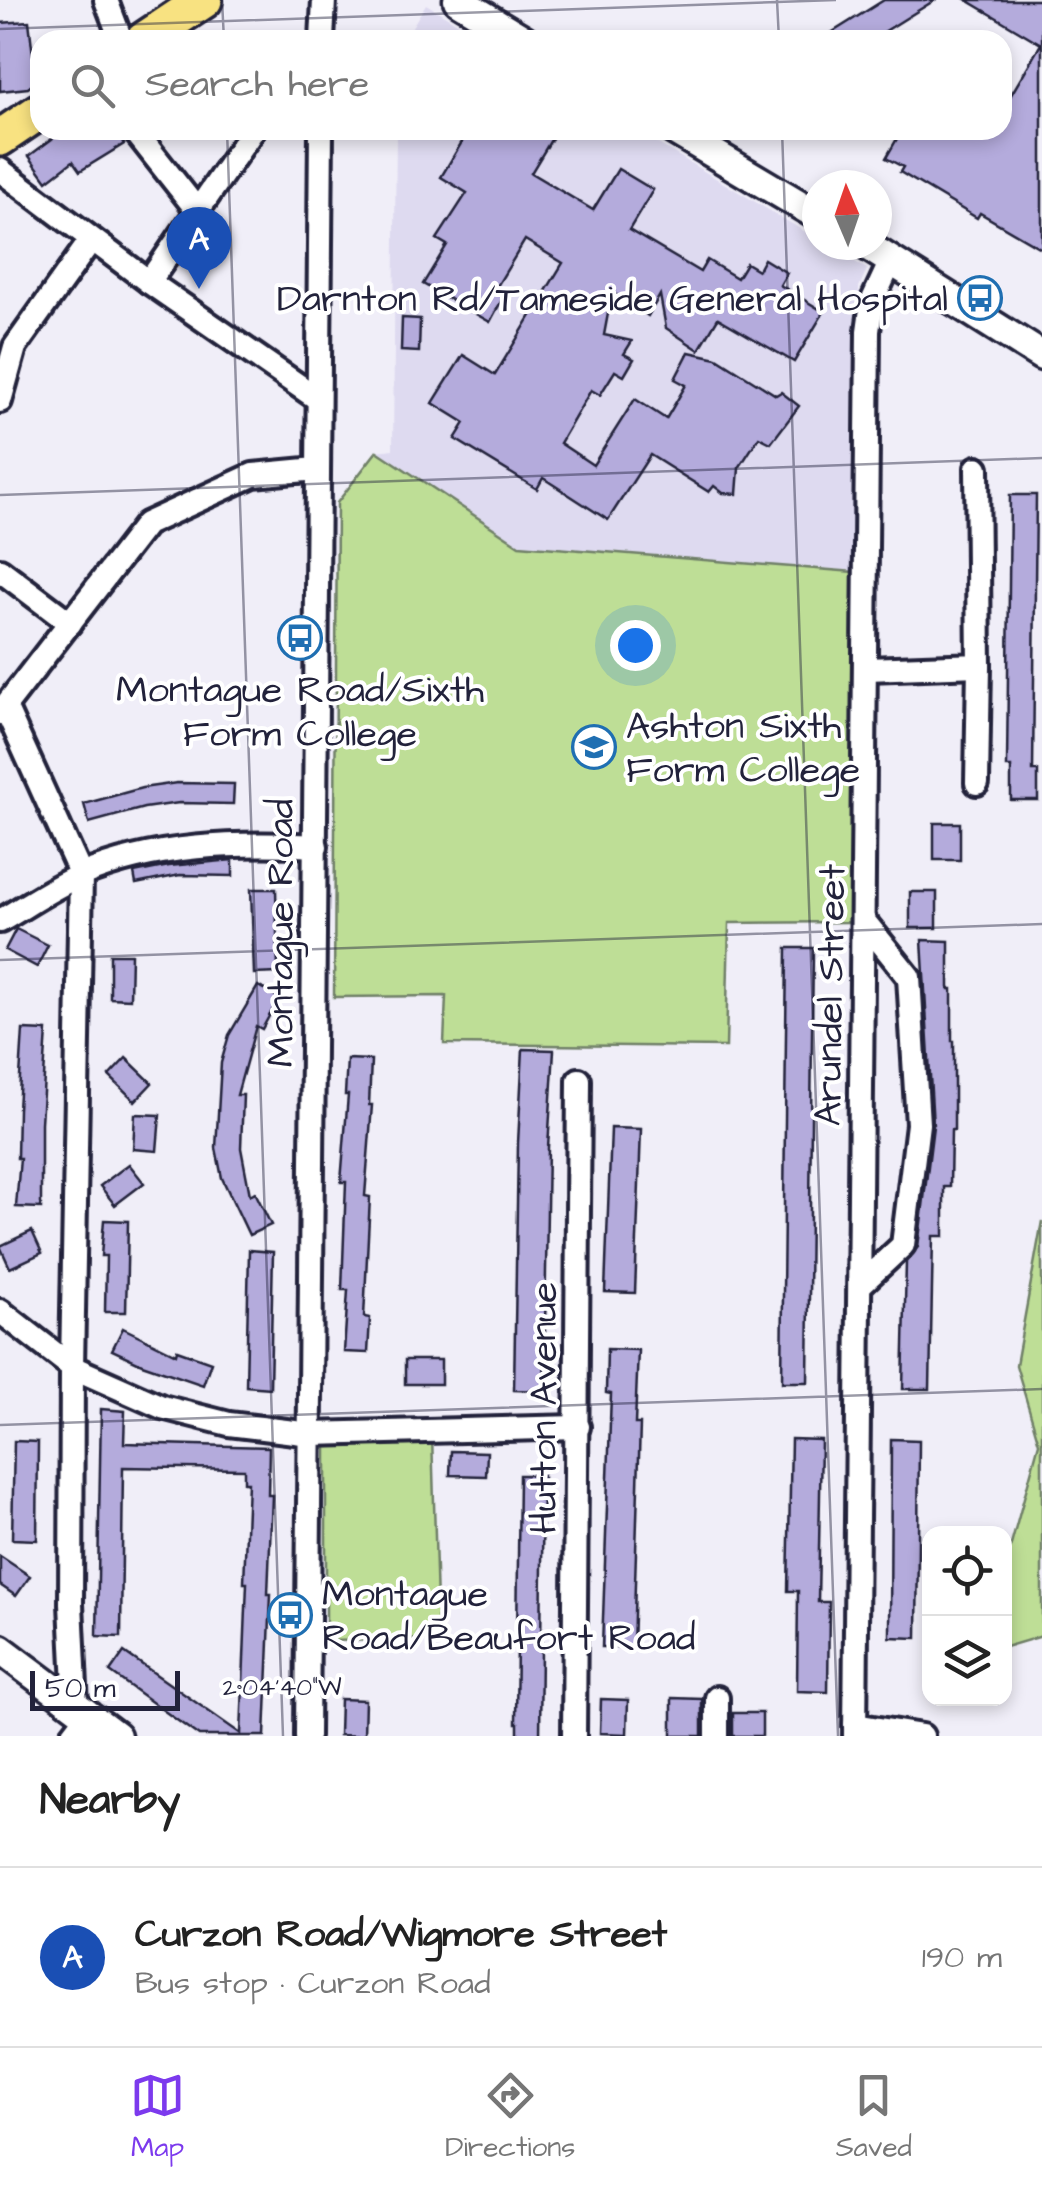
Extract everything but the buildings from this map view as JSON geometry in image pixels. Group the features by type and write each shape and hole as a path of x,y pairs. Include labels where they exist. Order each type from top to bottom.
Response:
{"main road":[{"path":"159,30 204,0"},
{"path":"2,132 30,117"}],"street":[{"path":"106,0 116,30"},
{"path":"322,30 324,0"},
{"path":"458,0 508,30"},
{"path":"142,140 197,210"},
{"path":"149,282 246,140"},
{"name":"Montague Road","path":"306,1736 312,1434 321,140"},
{"path":"691,140 802,206"},
{"path":"0,170 149,282 318,398"},
{"path":"0,402 15,347 92,240"},
{"path":"892,260 1042,356"},
{"name":"Arundel Street","path":"855,1731 868,332 872,302 892,260"},
{"path":"977,468 977,783"},
{"path":"78,1720 71,1604 81,875 2,710 146,524 253,475 317,469"},
{"path":"0,570 70,623"},
{"path":"867,668 978,665"},
{"path":"0,920 81,875 153,854 240,842 316,846"},
{"path":"860,1285 903,1245 918,1124 909,978 864,921"},
{"name":"Hutton Avenue","path":"574,1736 579,1080"},
{"path":"0,1311 72,1368 162,1407 229,1424 312,1434 578,1427"},
{"path":"0,1650 78,1720 116,1736"},
{"path":"716,1736 717,1698"},
{"path":"855,1731 922,1736"}],"shaded area":[{"path":"426,4 469,30 410,30"},
{"name":"Ashton Sixth Form College","path":"396,140 652,140 802,230 802,260 852,260 867,269 859,287 851,922 729,923 726,1047 444,1044 446,996 334,997 337,503 377,451 393,449"}],"green space":[{"path":"377,451 519,545 854,572 851,922 729,923 726,1047 444,1044 446,996 334,997 337,503"},
{"path":"1042,1221 1042,1636 1012,1645 1012,1541 1039,1443 1016,1365"},
{"path":"432,1435 438,1639 326,1641 326,1438"}],"place":[{"name":"Curzon Road/Wigmore Street","path":"199,289"},
{"name":"Darnton Rd/Tameside General Hospital","path":"980,298"},
{"name":"Montague Road/Sixth Form College","path":"300,638"},
{"name":"Ashton Sixth Form College","path":"594,747"},
{"name":"Montague Road/Beaufort Road","path":"290,1615"}]}
